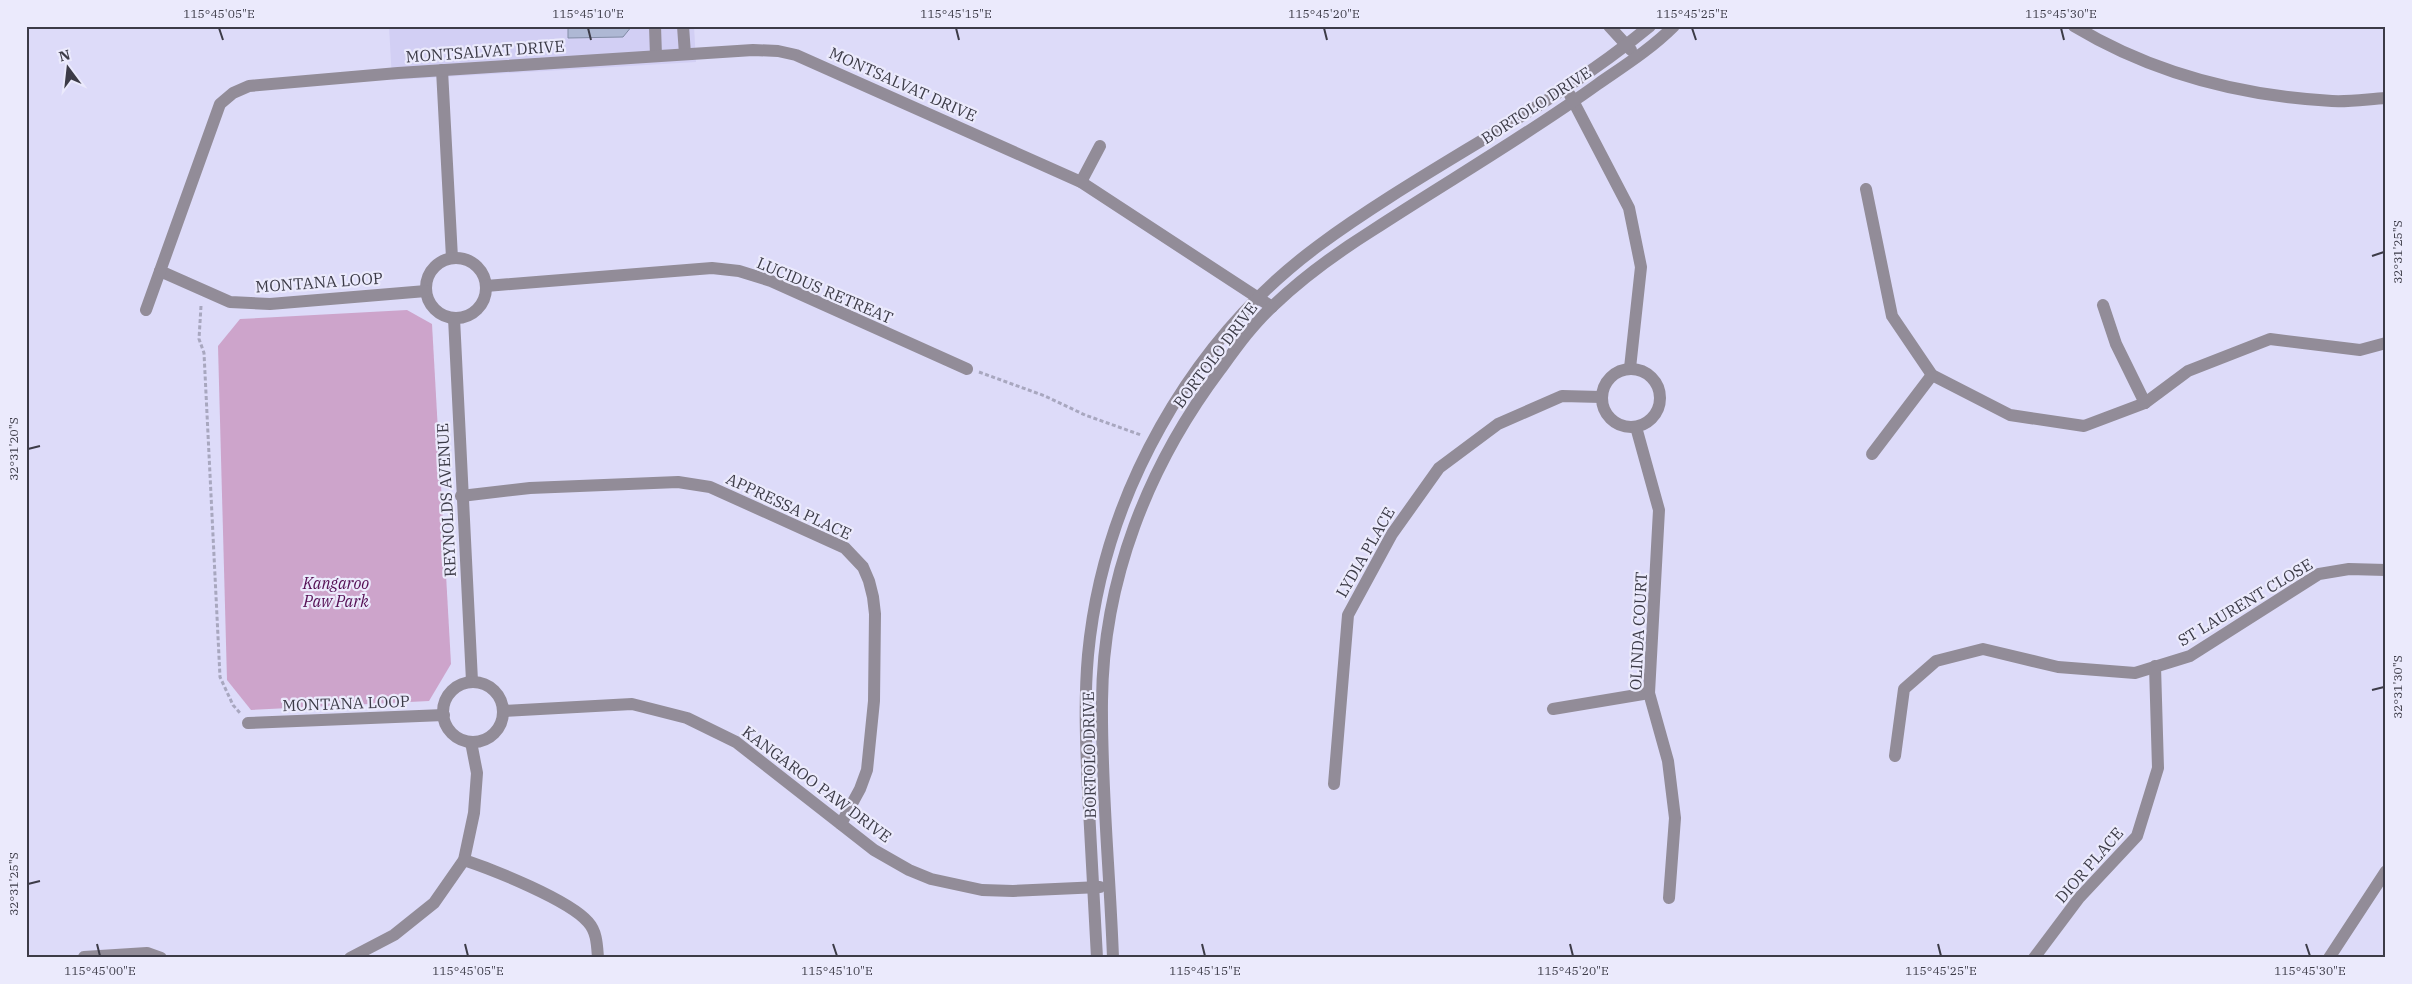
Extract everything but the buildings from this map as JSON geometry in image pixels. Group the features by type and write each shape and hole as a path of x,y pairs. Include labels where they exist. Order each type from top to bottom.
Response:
{"street":[{"path":"655,26 656,56"},
{"path":"683,26 685,54"},
{"path":"1609,26 1638,57"},
{"name":"BORTOLO DRIVE","path":"1097,958 1086,697 1088,654 1103,572 1126,498 1162,423 1183,390 1223,338 1259,296 1318,246 1566,88 1650,26"},
{"name":"BORTOLO DRIVE","path":"1113,958 1102,701 1108,625 1128,543 1140,506 1162,461 1197,400 1272,306 1326,262 1574,102 1638,57 1674,26"},
{"path":"2074,26 2100,42 2166,70 2236,90 2333,101 2386,98"},
{"name":"MONTSALVAT DRIVE","path":"146,310 220,104 233,93 249,86 442,70 753,50 778,51 796,55 1081,182 1272,306"},
{"path":"442,70 452,258"},
{"path":"1566,88 1629,208 1642,267 1630,368"},
{"path":"1081,182 1100,146"},
{"path":"1866,189 1892,316 1932,375 2010,415 2084,426 2145,403 2188,372 2270,339 2360,350 2386,343"},
{"path":"452,258 471,262 478,268 486,286 485,296 480,305 468,314 454,318 444,315 435,309 429,301 426,291 430,273 436,266 452,258"},
{"name":"LUCIDUS RETREAT","path":"486,286 712,268 739,271 771,281 967,369"},
{"name":"MONTANA LOOP","path":"160,271 230,302 270,304 426,291"},
{"path":"2103,305 2116,344 2145,403"},
{"name":"REYNOLDS AVENUE","path":"454,318 461,496 472,681"},
{"path":"1630,368 1651,375 1660,388 1660,403 1654,417 1643,425 1636,427 1617,424 1608,416 1602,405 1601,397 1603,386 1614,373 1630,368"},
{"path":"1872,454 1932,375"},
{"name":"LYDIA PLACE","path":"1334,784 1348,615 1392,534 1439,468 1498,424 1562,396 1601,397"},
{"name":"OLINDA COURT","path":"1636,427 1659,510 1648,693 1668,761 1675,818 1669,898"},
{"name":"APPRESSA PLACE","path":"461,496 530,488 678,482 710,487 845,548 863,567 873,598 875,614 874,702 867,770 860,789 841,824"},
{"name":"ST LAURENT CLOSE","path":"1894,756 1904,689 1936,661 1983,649 2058,667 2134,673 2190,656 2319,574 2348,569 2386,570"},
{"name":"DIOR PLACE","path":"2034,958 2079,898 2136,836 2158,768 2155,666"},
{"path":"472,681 484,684 493,689 499,696 503,718 496,731 485,739 471,742 458,738 450,730 444,715 445,701 456,687 472,681"},
{"path":"1552,709 1648,693"},
{"name":"KANGAROO PAW DRIVE","path":"503,711 632,704 687,718 736,742 874,850 909,870 959,886 982,890 1013,891 1110,886"},
{"name":"MONTANA LOOP","path":"248,723 444,715"},
{"path":"350,958 394,934 434,903 464,860 474,813 477,773 471,742"},
{"path":"464,860 492,870 576,910 589,923 597,938 598,958"},
{"path":"2329,958 2386,871"},
{"path":"84,957 147,953 161,958"}],"path":[{"path":"201,290 199,339 204,353 220,677 233,705 248,723"},
{"path":"967,369 993,376 1045,396 1085,416 1142,435"}],"shaded area":[{"path":"389,26 694,26 696,62 392,80"}],"green space":[{"name":"Kangaroo Paw Park","path":"407,310 432,324 451,664 429,701 251,710 227,680 218,346 240,319"}]}
